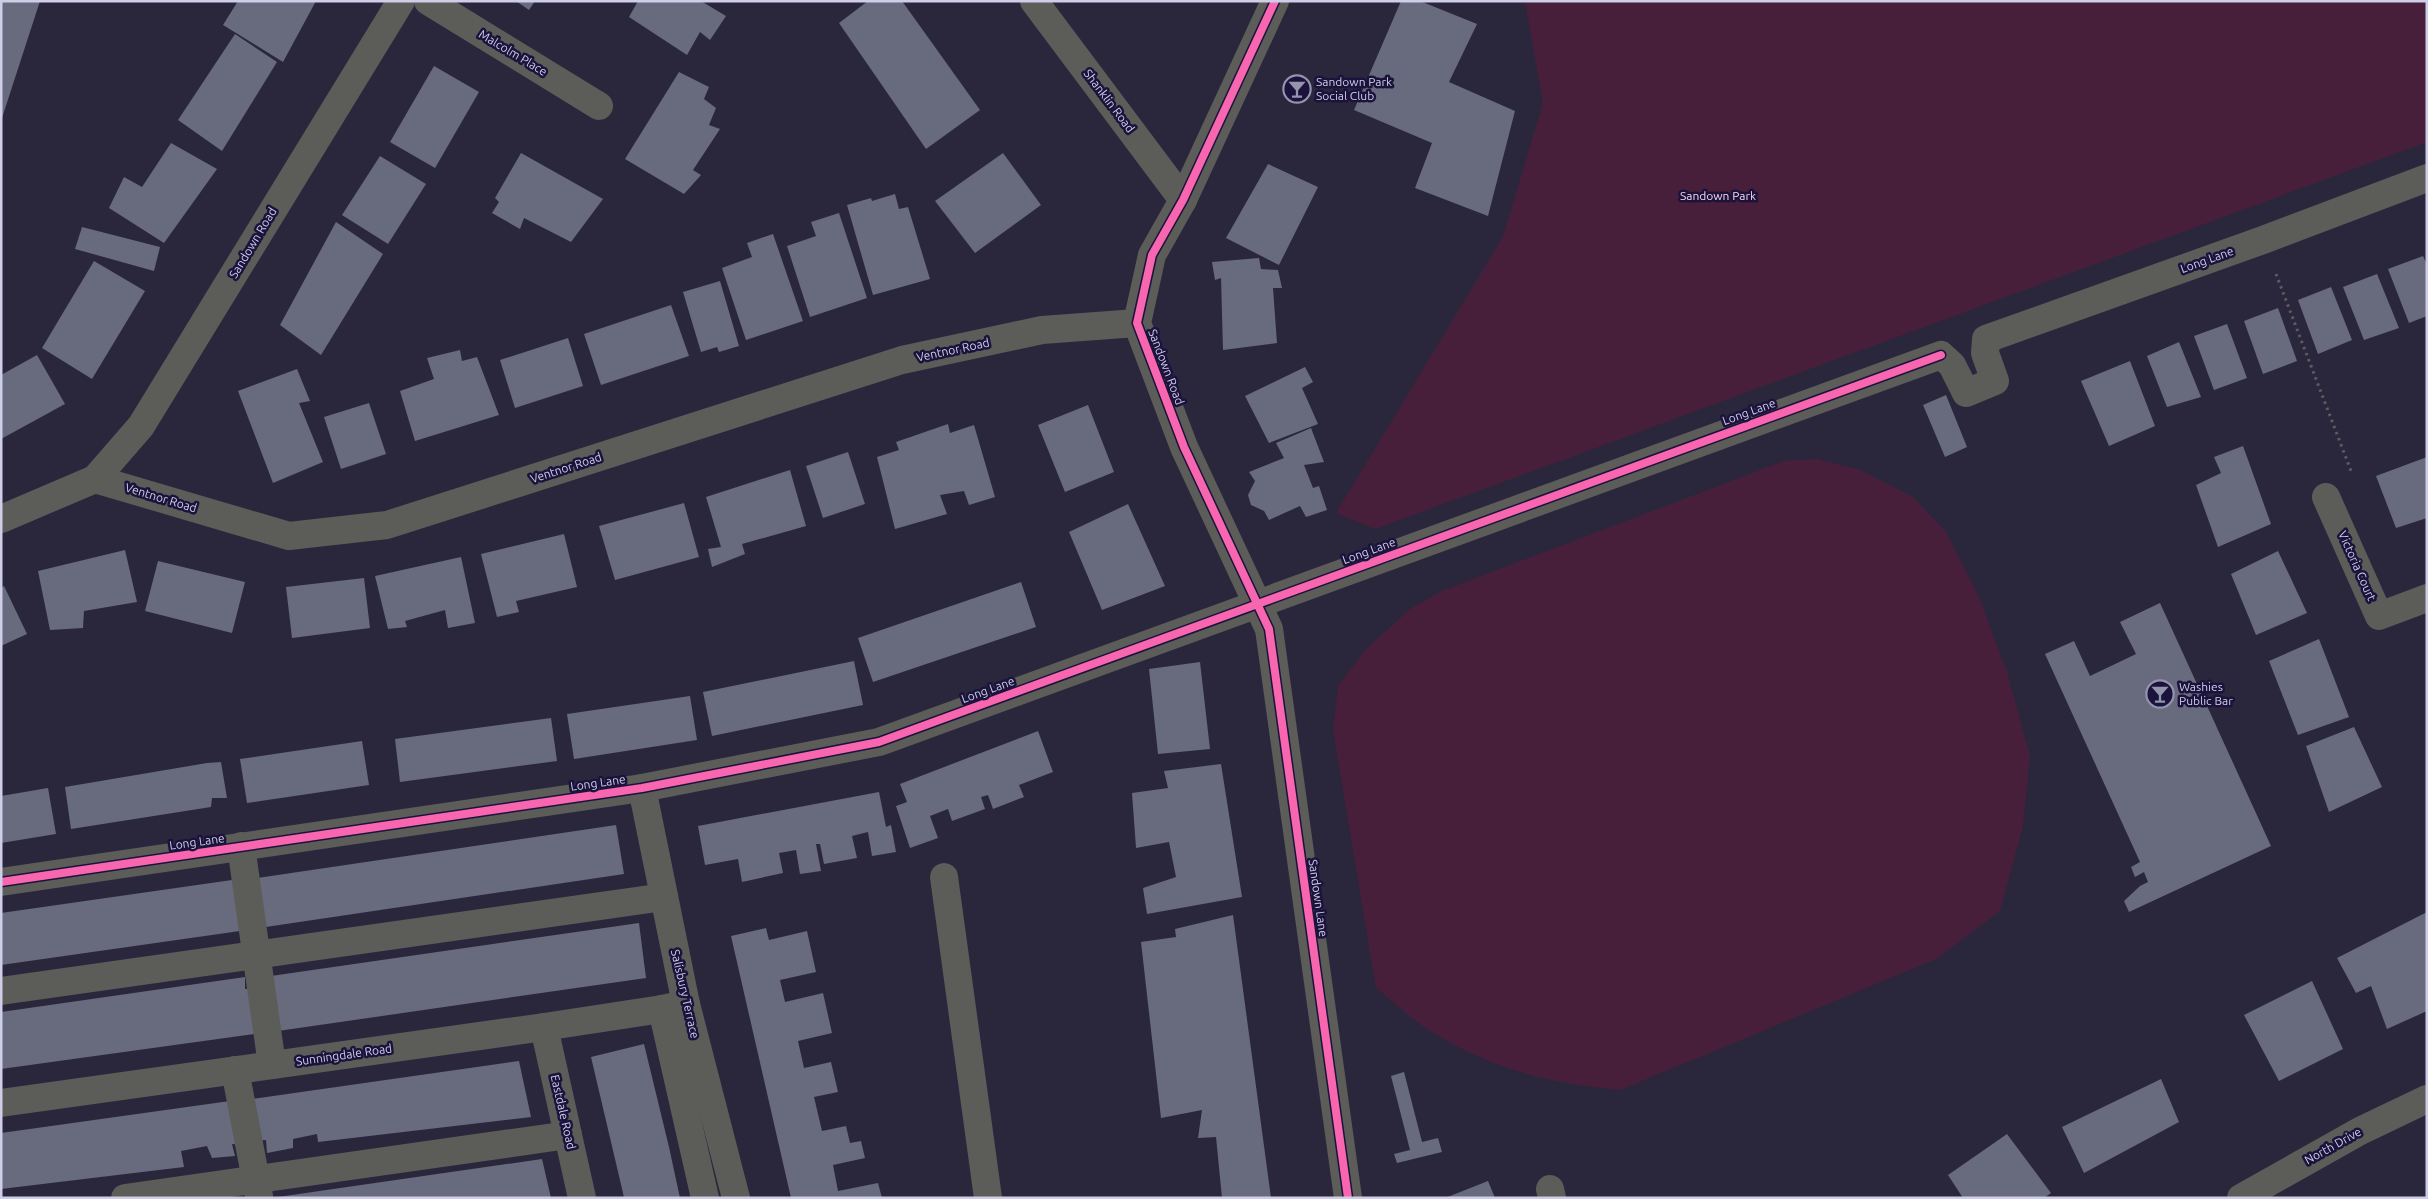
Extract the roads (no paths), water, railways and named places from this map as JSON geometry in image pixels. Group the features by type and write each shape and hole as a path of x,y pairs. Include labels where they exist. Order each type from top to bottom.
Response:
{"street":[{"name":"Sandown Road","path":"95,479 141,426 401,1"},
{"name":"Malcolm Place","path":"428,1 599,106"},
{"name":"Shanklin Road","path":"1034,1 1183,200"},
{"name":"Sandown Road","path":"1256,604 1184,447 1136,323 1152,255 1183,200 1275,1"},
{"name":"Long Lane","path":"1,882 642,788 879,742 1941,355 1952,364 1966,393 1995,381 1985,353 1986,338 2263,240 2427,178"},
{"name":"Ventnor Road","path":"95,479 289,536 387,525 902,360 1042,330 1136,323"},
{"path":"1,519 95,479"},
{"name":"Victoria Court","path":"2326,497 2379,616 2427,598"},
{"name":"Sandown Lane","path":"1256,604 1269,630 1348,1198"},
{"name":"Salisbury Terrace","path":"642,788 664,897 674,1006 736,1198"},
{"path":"241,846 258,955 272,1065"},
{"path":"944,877 988,1198"},
{"path":"1,991 664,897"},
{"path":"674,1006 705,1198"},
{"name":"Sunningdale Road","path":"1,1103 544,1027 674,1006"},
{"name":"Eastdale Road","path":"544,1027 582,1198"},
{"path":"235,1070 258,1189"},
{"name":"North Drive","path":"2241,1198 2360,1131 2427,1099"},
{"path":"125,1198 258,1189 568,1136"}],"place":[{"name":"Sandown Park Social Club","path":"1297,89"},
{"name":"Washies Public Bar","path":"2160,694"}],"park label":[{"name":"Sandown Park","path":"1718,196"}]}
